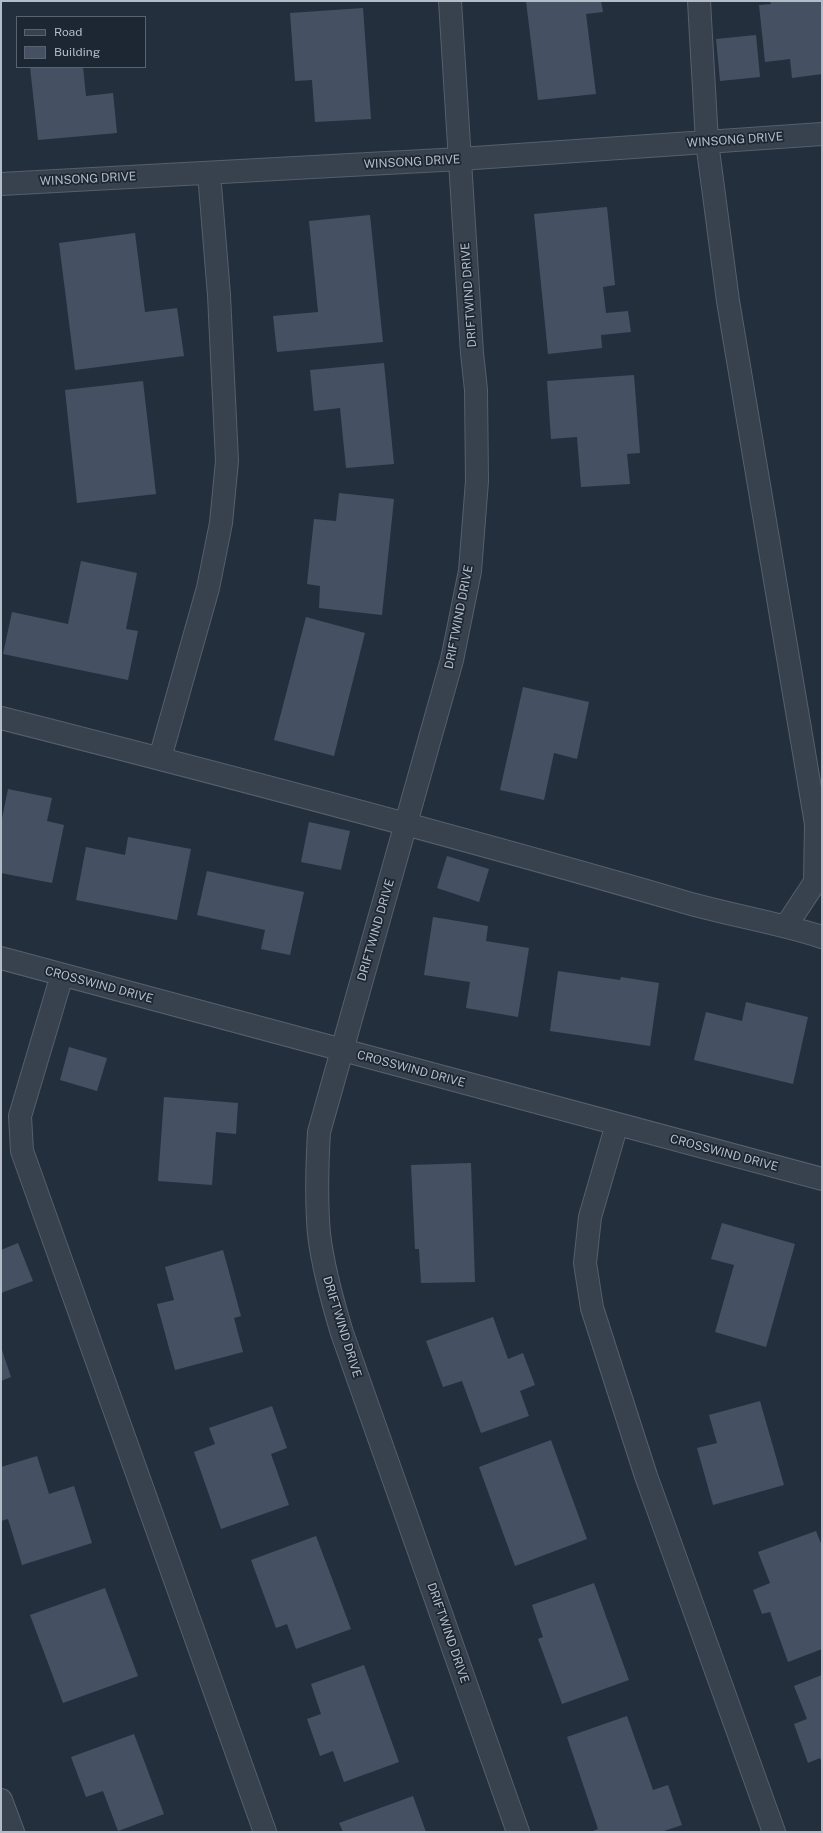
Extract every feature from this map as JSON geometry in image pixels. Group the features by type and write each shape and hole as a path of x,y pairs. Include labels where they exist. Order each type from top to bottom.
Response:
{"street":[{"name":"DRIFTWIND DRIVE","path":"450,1 472,353 476,390 477,488 470,571 452,660 319,1132 316,1183 318,1219 328,1284 344,1341 518,1832"},
{"path":"698,1 706,142 730,309 816,824 815,882 786,926"},
{"name":"WINSONG DRIVE","path":"1,184 460,159 822,134"},
{"path":"160,758 208,588 221,523 227,461 219,295 209,173"},
{"path":"1,718 160,758 406,824 713,910 786,926 822,937"},
{"name":"CROSSWIND DRIVE","path":"1,958 822,1179"},
{"path":"62,975 20,1116 22,1151 265,1832"},
{"path":"617,1124 590,1217 585,1263 592,1308 646,1476 774,1832"},
{"path":"1,1800 13,1832"}],"building":[{"path":"526,1 601,1 603,12 586,14 596,94 538,100"},
{"path":"770,1 822,1 822,74 792,78 790,59 765,62 759,5 771,4"},
{"path":"363,8 371,119 315,122 312,80 295,81 290,13"},
{"path":"756,35 760,77 720,81 716,39"},
{"path":"30,68 83,68 86,96 113,93 117,133 38,140"},
{"path":"607,207 615,285 603,287 606,313 628,311 631,332 601,335 602,348 548,354 534,214"},
{"path":"370,215 383,342 277,352 273,316 318,312 309,221"},
{"path":"135,233 145,312 177,308 184,356 75,370 59,243"},
{"path":"384,363 394,464 346,468 340,408 314,411 310,370"},
{"path":"634,375 640,453 627,454 630,484 581,487 577,437 551,439 547,381"},
{"path":"143,381 156,494 77,503 65,390"},
{"path":"339,493 394,499 382,615 319,608 320,586 307,584 314,519 336,521"},
{"path":"81,561 137,573 126,629 138,631 128,680 3,654 12,612 68,624"},
{"path":"306,617 365,633 334,756 274,740"},
{"path":"523,687 589,702 577,759 554,753 544,800 500,790"},
{"path":"8,789 52,798 47,821 64,825 52,883 1,873 1,823"},
{"path":"309,822 350,831 341,870 301,862"},
{"path":"128,837 191,849 177,920 76,900 86,847 125,855"},
{"path":"447,856 489,869 479,902 437,888"},
{"path":"207,871 304,892 290,955 261,949 265,930 197,915"},
{"path":"433,917 488,926 486,941 529,948 518,1017 466,1008 470,982 424,975"},
{"path":"558,971 620,980 621,977 659,983 650,1046 550,1031"},
{"path":"746,1002 808,1017 793,1084 694,1060 706,1012 742,1021"},
{"path":"69,1047 107,1058 97,1091 60,1080"},
{"path":"164,1097 238,1103 236,1134 216,1132 212,1185 158,1181"},
{"path":"471,1163 475,1282 421,1283 419,1249 415,1249 411,1165"},
{"path":"722,1223 795,1244 766,1347 715,1332 734,1265 711,1259"},
{"path":"18,1243 33,1281 1,1293 1,1250"},
{"path":"223,1250 241,1316 234,1318 243,1352 175,1370 157,1304 174,1300 165,1267"},
{"path":"493,1317 508,1359 523,1353 535,1385 520,1391 529,1416 481,1433 462,1381 443,1387 426,1341"},
{"path":"1,1347 11,1377 1,1381"},
{"path":"760,1401 784,1485 713,1505 697,1448 717,1443 709,1415"},
{"path":"272,1406 287,1448 271,1454 289,1505 221,1529 194,1452 215,1444 209,1428"},
{"path":"551,1440 587,1539 515,1566 479,1467"},
{"path":"37,1456 49,1494 74,1486 92,1543 22,1565 8,1519 1,1521 1,1467"},
{"path":"816,1531 822,1546 822,1649 788,1662 770,1612 762,1614 753,1590 770,1583 758,1552"},
{"path":"316,1536 351,1629 296,1649 287,1624 276,1628 251,1560"},
{"path":"594,1583 629,1680 562,1704 538,1639 543,1637 532,1605"},
{"path":"105,1588 138,1676 63,1703 30,1615"},
{"path":"364,1665 399,1762 344,1782 333,1751 320,1756 307,1719 321,1714 311,1684"},
{"path":"822,1675 822,1764 820,1758 808,1763 794,1724 807,1719 794,1686"},
{"path":"627,1716 653,1790 668,1785 682,1825 661,1832 590,1832 598,1829 567,1737"},
{"path":"134,1734 164,1814 118,1831 103,1791 86,1797 71,1757"},
{"path":"413,1796 426,1832 343,1832 339,1823"}]}
